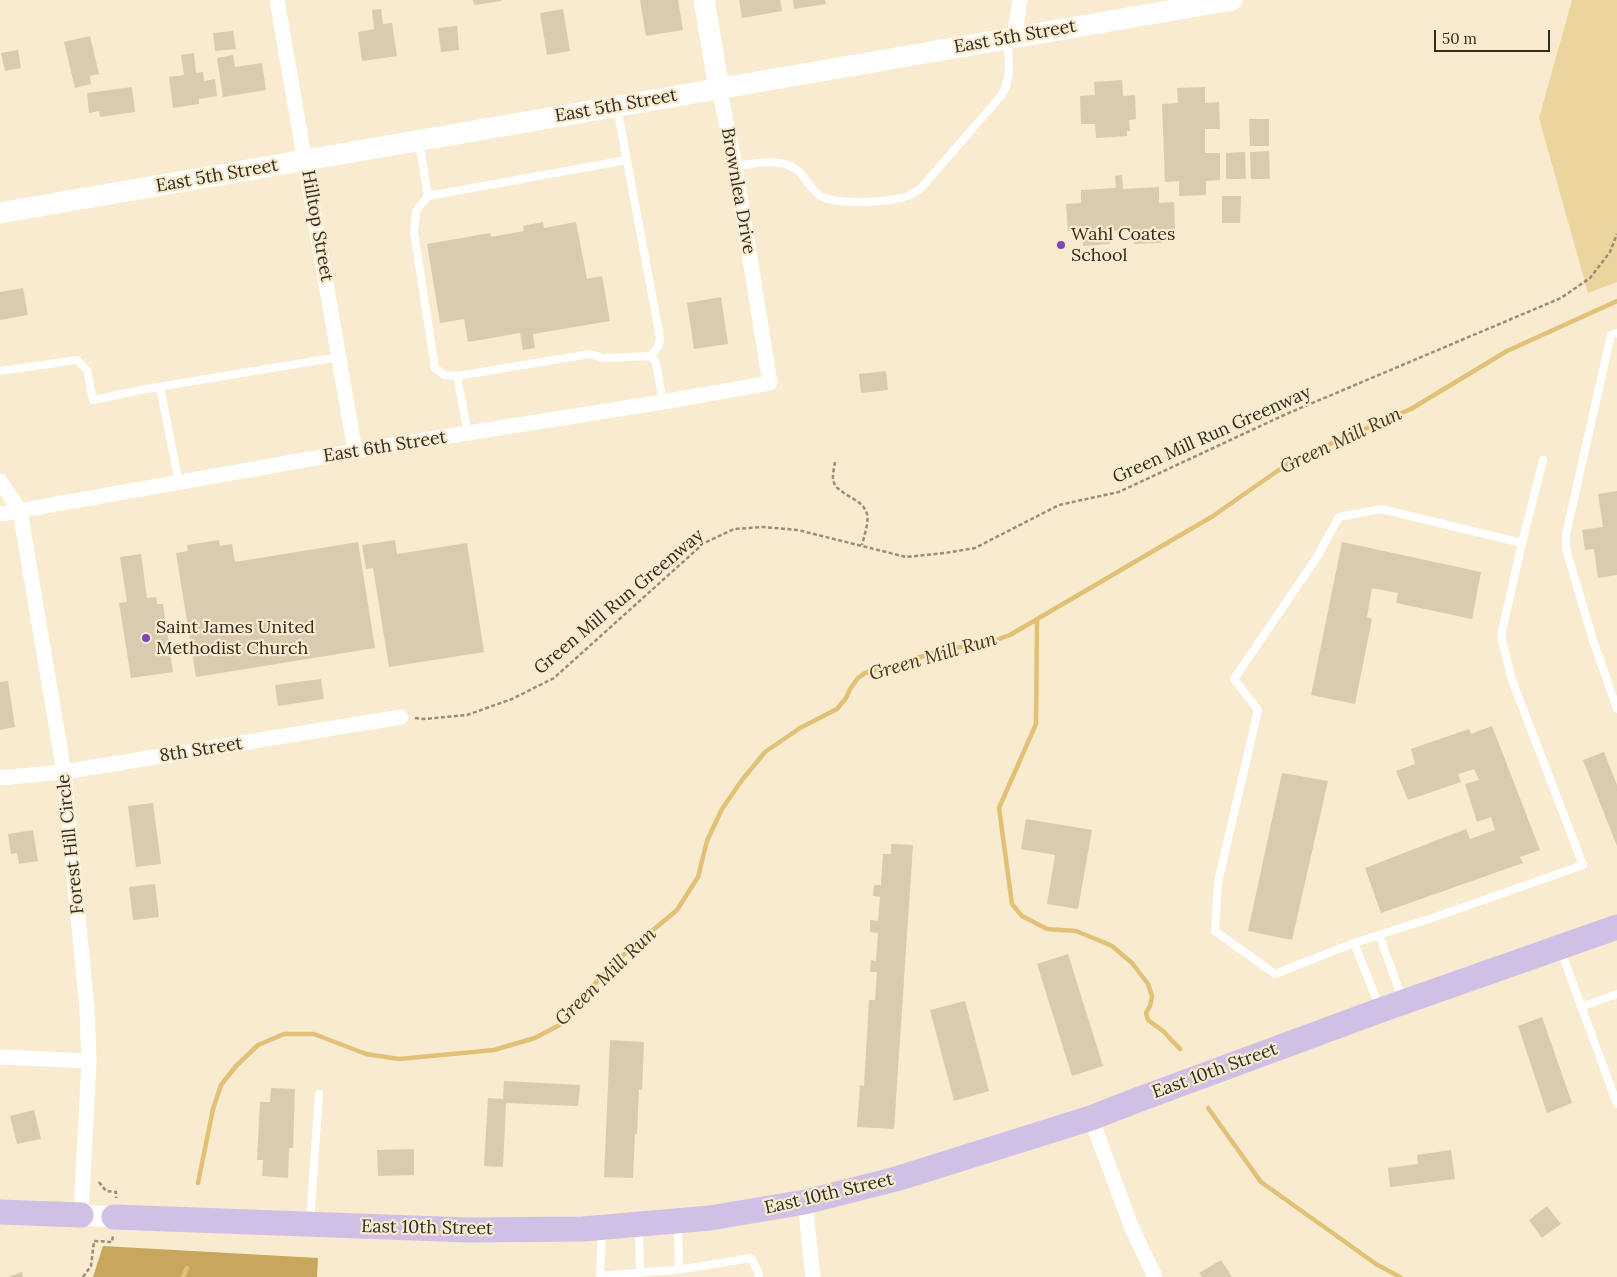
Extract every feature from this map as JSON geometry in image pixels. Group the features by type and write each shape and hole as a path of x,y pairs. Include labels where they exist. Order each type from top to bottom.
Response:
{"main road":[{"name":"Brownlea Drive","path":"704,0 719,88"},
{"name":"East 5th Street","path":"0,213 1232,0"},
{"name":"East 10th Street","path":"0,1212 468,1230 602,1227 678,1222 805,1202 906,1176 1091,1118 1392,1006 1617,927"}],"street":[{"name":"Hilltop Street","path":"277,0 355,451"},
{"path":"1011,37 1020,0"},
{"name":"Brownlea Drive","path":"719,88 735,166 770,383"},
{"name":"East 6th Street","path":"0,514 355,451 770,383"},
{"name":"Forest Hill Circle","path":"0,481 20,511 64,772 88,1008 88,1061 81,1215"},
{"name":"8th Street","path":"0,778 64,772 401,717"},
{"path":"0,1057 88,1061"},
{"path":"1091,1118 1131,1226 1155,1277"},
{"path":"805,1202 813,1277"}],"lane":[{"path":"735,166 775,162 789,165 799,171 818,194 825,198 844,202 886,200 910,195 921,188 1006,89 1010,65 1011,37"},
{"path":"617,106 660,338 659,345 651,356"},
{"path":"419,140 428,196"},
{"path":"627,160 428,196 416,211 414,232 417,257 435,368 444,375 457,376 590,354 604,358 651,356"},
{"path":"1617,333 1612,336 1566,534 1566,549 1593,640 1617,709"},
{"path":"651,356 656,364 663,402"},
{"path":"0,371 77,360 87,370 93,400 160,386 339,357"},
{"path":"457,376 468,434"},
{"path":"160,386 179,483"},
{"path":"1522,543 1382,509 1339,518 1317,557 1234,679 1258,710 1218,882 1215,931 1275,974 1354,943 1444,914 1583,865 1512,680 1501,636 1542,460"},
{"path":"1379,935 1392,1006"},
{"path":"1354,943 1392,1006"},
{"path":"1559,947 1617,1104"},
{"path":"1582,1007 1617,994"},
{"path":"310,1224 318,1094"},
{"path":"678,1222 679,1269"},
{"path":"638,1225 640,1272"},
{"path":"602,1227 600,1276 679,1269 751,1258 759,1277"}],"path":[{"name":"Green Mill Run Greenway","path":"424,719 468,715 512,699 554,678 704,543 734,529 763,527 798,530 906,557 975,548 1059,505 1118,492 1284,415 1560,298 1590,278 1610,252 1617,234"},
{"path":"835,462 833,476 836,486 864,508 867,515 862,545"},
{"path":"83,1277 91,1266 94,1241 112,1242"}],"shaded area":[{"path":"1572,0 1617,0 1617,282 1588,293 1539,118"},
{"path":"103,1246 318,1258 317,1277 93,1277"}],"building":[{"path":"473,0 501,0 501,1 474,5"},
{"path":"640,0 678,0 683,30 646,36"},
{"path":"739,0 780,0 782,11 742,18"},
{"path":"793,0 825,0 826,4 794,9"},
{"path":"381,9 383,24 392,23 397,56 362,61 358,32 374,29 372,10"},
{"path":"563,9 570,51 547,55 540,13"},
{"path":"457,26 459,50 441,52 438,28"},
{"path":"233,31 236,49 215,51 213,33"},
{"path":"90,36 99,74 90,76 91,84 75,88 64,42"},
{"path":"18,50 21,68 5,71 1,53"},
{"path":"194,53 196,73 203,72 204,81 215,79 217,96 199,99 199,104 173,108 169,77 184,75 181,55"},
{"path":"233,55 235,67 262,63 266,90 223,97 217,58"},
{"path":"1122,80 1123,96 1135,95 1136,119 1129,120 1130,131 1127,131 1127,136 1096,138 1095,124 1081,124 1080,96 1095,95 1094,82"},
{"path":"132,87 135,112 100,117 99,111 89,113 87,93"},
{"path":"1205,87 1205,103 1219,102 1220,129 1205,129 1205,153 1220,153 1220,180 1206,181 1206,195 1179,196 1179,181 1165,182 1162,104 1178,103 1177,88"},
{"path":"1249,119 1269,119 1269,146 1250,146"},
{"path":"1269,151 1270,179 1251,179 1250,152"},
{"path":"1245,152 1246,179 1226,179 1226,153"},
{"path":"1122,175 1123,189 1159,187 1159,203 1174,202 1175,229 1160,230 1161,243 1134,244 1133,230 1109,231 1110,244 1083,246 1082,231 1068,231 1066,204 1081,203 1081,190 1116,188 1115,176"},
{"path":"1222,196 1241,196 1240,223 1222,223"},
{"path":"543,222 544,228 576,222 587,279 602,276 610,321 533,334 535,348 523,350 520,333 468,342 464,319 440,323 427,244 490,233 491,237 524,231 523,226"},
{"path":"23,288 28,315 0,320 0,292"},
{"path":"721,297 728,344 694,349 687,303"},
{"path":"886,371 888,390 861,393 859,374"},
{"path":"1617,491 1617,575 1598,578 1594,549 1585,550 1582,530 1603,527 1598,494"},
{"path":"219,540 220,546 232,544 235,562 358,542 375,648 196,677 176,553 188,551 187,545"},
{"path":"395,540 397,554 467,543 484,652 389,667 373,568 366,569 362,545"},
{"path":"1342,542 1481,572 1472,619 1396,603 1398,593 1372,588 1367,617 1372,619 1355,704 1311,695"},
{"name":"Saint James United Methodist Church","path":"141,554 147,598 156,597 157,604 163,604 173,672 131,678 119,603 127,602 120,557"},
{"path":"321,679 324,699 278,706 275,685"},
{"path":"8,681 15,727 0,730 0,682"},
{"path":"1492,726 1540,850 1520,857 1523,863 1381,913 1365,868 1466,829 1470,839 1495,830 1491,817 1477,822 1465,784 1479,780 1474,769 1458,774 1461,782 1408,800 1396,771 1415,764 1411,749 1469,729 1471,734"},
{"path":"1604,752 1617,785 1617,846 1583,760"},
{"path":"1282,773 1328,781 1292,940 1248,931"},
{"path":"153,803 161,864 136,867 128,806"},
{"path":"1026,819 1092,830 1078,909 1047,904 1055,855 1021,849"},
{"path":"33,830 38,861 19,864 17,853 11,854 8,834"},
{"path":"891,844 913,845 894,1129 857,1127 860,1085 864,1086 869,1000 875,1000 877,972 870,972 871,960 876,961 878,933 870,932 870,920 878,921 880,897 873,896 874,885 881,885 883,854 891,854"},
{"path":"155,884 159,917 133,920 129,887"},
{"path":"1068,954 1103,1066 1072,1076 1037,964"},
{"path":"965,1001 989,1091 954,1101 930,1010"},
{"path":"1542,1017 1572,1103 1547,1113 1518,1026"},
{"path":"610,1040 644,1042 642,1090 639,1089 633,1178 604,1177"},
{"path":"504,1081 580,1085 578,1106 506,1103 503,1167 484,1166 488,1098 503,1099"},
{"path":"271,1088 295,1089 293,1148 289,1148 288,1178 262,1176 263,1160 257,1160 260,1102 270,1102"},
{"path":"34,1110 41,1139 17,1144 10,1116"},
{"path":"414,1149 414,1175 378,1176 377,1150"},
{"path":"1451,1150 1455,1179 1390,1187 1388,1168 1418,1164 1417,1155"},
{"path":"1547,1206 1561,1224 1542,1238 1529,1220"},
{"path":"1221,1260 1232,1277 1202,1277 1199,1273"},
{"path":"22,1272 23,1277 8,1277"}],"waterway":[{"name":"Green Mill Run","path":"198,1183 213,1109 221,1085 236,1066 258,1045 284,1034 314,1034 366,1054 399,1059 494,1050 535,1038 565,1022 589,990 615,962 677,910 698,877 707,841 722,809 765,752 800,728 837,709 858,678 865,673 945,649 985,644 1010,635 1213,516 1293,460 1411,409 1507,351 1617,301"},
{"path":"1037,619 1036,724 999,808 1012,904 1022,916 1047,929 1076,931 1112,946 1132,963 1148,984 1152,996 1146,1013 1148,1020 1163,1031 1180,1049"},
{"path":"1208,1108 1261,1182 1376,1264 1400,1277"},
{"name":"Green Mill Run","path":"183,1277 187,1268"}],"place":[{"name":"Wahl Coates School","path":"1061,245"},
{"name":"Saint James United Methodist Church","path":"146,638"}]}
